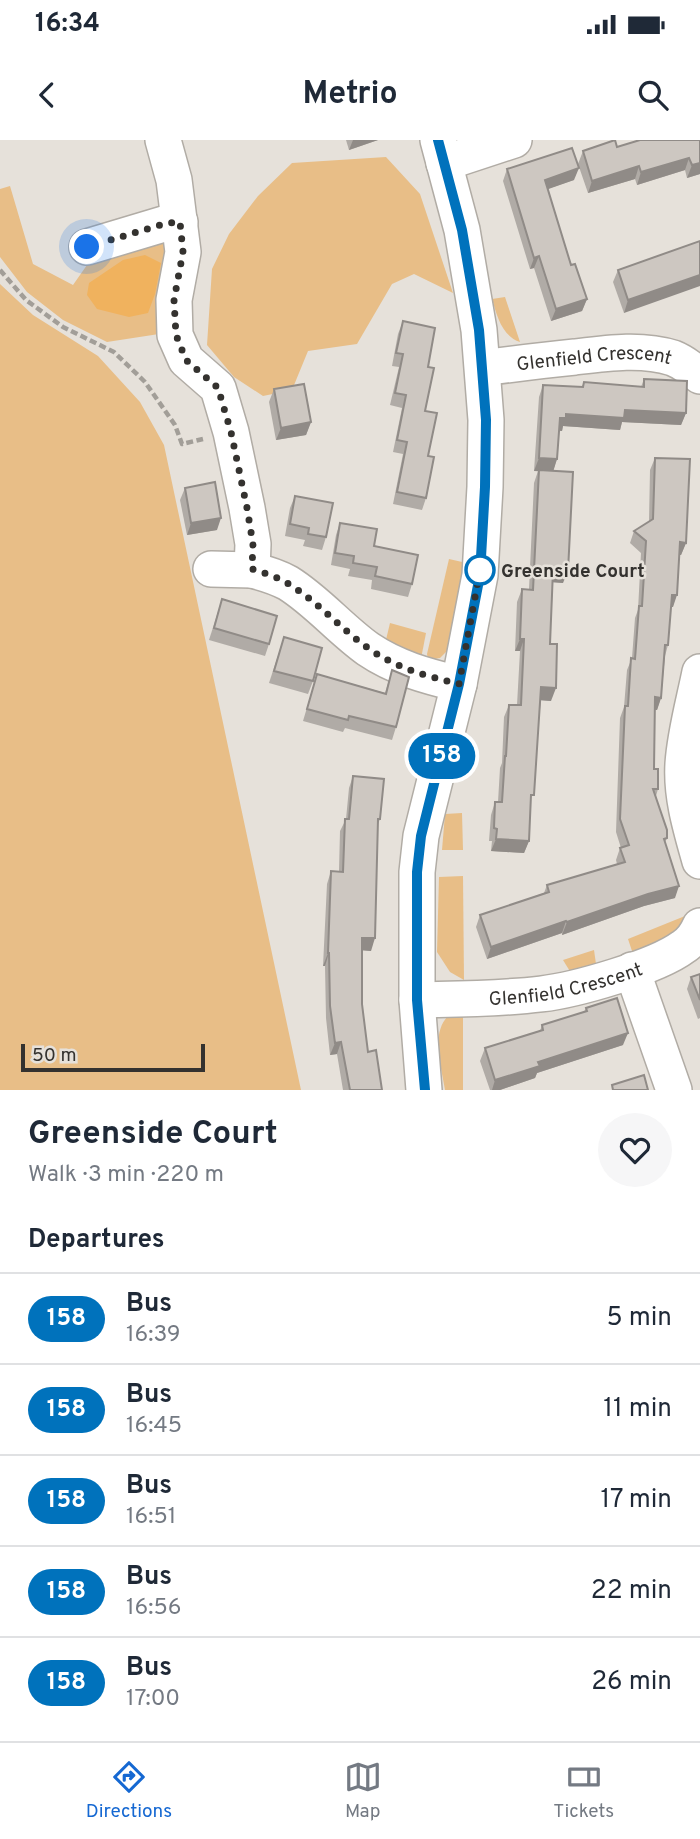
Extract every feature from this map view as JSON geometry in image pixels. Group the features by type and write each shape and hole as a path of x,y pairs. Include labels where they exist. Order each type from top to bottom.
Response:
{"street":[{"path":"163,140 174,180 183,252 174,300 176,335 186,360 218,388 231,432 247,508 253,544 252,569"},
{"path":"425,1090 417,1000 417,872 421,836 459,684 480,575 484,519 483,368 470,270 441,151 514,140"},
{"path":"87,247 167,223 180,222"},
{"name":"Glenfield Crescent","path":"483,368 637,352 676,359 700,376"},
{"path":"211,569 252,569 287,583 388,662 420,675 459,684"},
{"path":"700,672 683,763 688,821 700,860"},
{"name":"Glenfield Crescent","path":"417,1000 514,997 576,987 664,958 691,941 700,926"},
{"path":"632,970 674,1090"}],"path":[{"path":"0,270 26,300 63,327 114,352 145,382 175,425 182,444 231,432"}],"shaded area":[{"path":"386,157 420,194 453,293 414,274 392,284 357,344 308,351 292,390 263,396 234,377 207,345 212,269 229,234 258,196 292,163"},
{"path":"10,186 33,264 73,285 94,255 170,242 159,334 107,342 63,320 27,292 0,257 0,189"},
{"path":"145,255 161,263 148,313 129,317 97,309 87,295 89,283 123,260"},
{"path":"0,284 33,315 98,356 140,402 164,445 301,1090 0,1090"},
{"path":"505,297 520,342 509,335 501,325 496,312 492,299"},
{"path":"449,559 471,564 451,647 440,658 428,660 427,654"},
{"path":"390,623 426,633 420,664 385,644"},
{"path":"462,813 463,850 442,850 445,814"},
{"path":"463,876 464,980 450,972 437,952 439,877"},
{"path":"685,916 689,924 684,929 633,954 628,939"},
{"path":"594,950 596,964 571,973 563,960"},
{"path":"463,1007 463,1090 445,1090 438,1042 440,1032 448,1016"}],"building":[{"path":"615,140 617,147 640,140 700,140 700,163 692,165 689,158 641,172 639,166 592,181 583,151"},
{"path":"572,148 579,168 545,180 571,265 575,264 587,299 556,309 539,256 534,258 507,169"},
{"path":"700,241 700,275 628,300 618,270"},
{"path":"403,321 435,328 428,367 434,368 425,411 437,413 428,456 434,457 426,498 397,492 407,442 397,440 406,395 395,393 403,354 396,353"},
{"path":"644,379 687,381 686,413 625,410 624,418 566,414 566,418 560,418 557,459 539,458 543,385 583,387 584,382 644,387"},
{"path":"304,384 311,422 281,428 274,389"},
{"path":"655,458 690,459 686,543 680,542 677,595 672,595 661,698 655,697 654,769 658,769 658,789 653,789 667,830 667,838 664,839 679,886 491,947 480,915 549,892 547,885 625,862 620,848 629,845 620,819 625,706 628,706 631,658 635,659 639,606 642,606 646,541 634,531 653,519"},
{"path":"539,470 573,472 568,571 553,570 550,644 557,644 556,688 541,687 529,841 496,839 495,802 502,802 509,705 521,705 524,639 520,639 522,589 533,590"},
{"path":"215,482 221,518 191,523 185,488"},
{"path":"295,496 333,503 326,537 308,534 309,528 290,524"},
{"path":"340,523 377,529 374,546 418,555 412,584 375,576 377,567 353,563 354,556 335,553"},
{"path":"222,599 277,616 269,644 214,628"},
{"path":"284,637 322,648 313,681 274,671"},
{"path":"392,670 409,677 396,727 349,716 348,720 307,709 317,674 386,694"},
{"path":"353,776 384,779 378,819 375,938 362,938 362,1004 368,1052 376,1050 382,1090 350,1090 341,1042 335,1043 330,1006 328,953 331,871 343,872 345,819 349,819"},
{"path":"700,974 700,1000 691,977"},
{"path":"617,998 628,1033 538,1062 540,1066 495,1080 485,1048 543,1030 542,1025"},
{"path":"644,1075 648,1090 613,1090 612,1085"}],"bus line":[{"name":"158","path":"425,1090 417,1000 417,872 421,836 459,684 480,575 486,420 479,330 470,270 453,192 438,140"}],"place":[{"name":"Greenside Court","path":"480,570"}],"route":[{"path":"87,247 167,223 180,222 183,252 174,300 176,335 186,360 218,388 231,432 247,508 253,544 252,569 287,583 309,598 367,648 388,662 420,675 459,684 480,570"}]}
